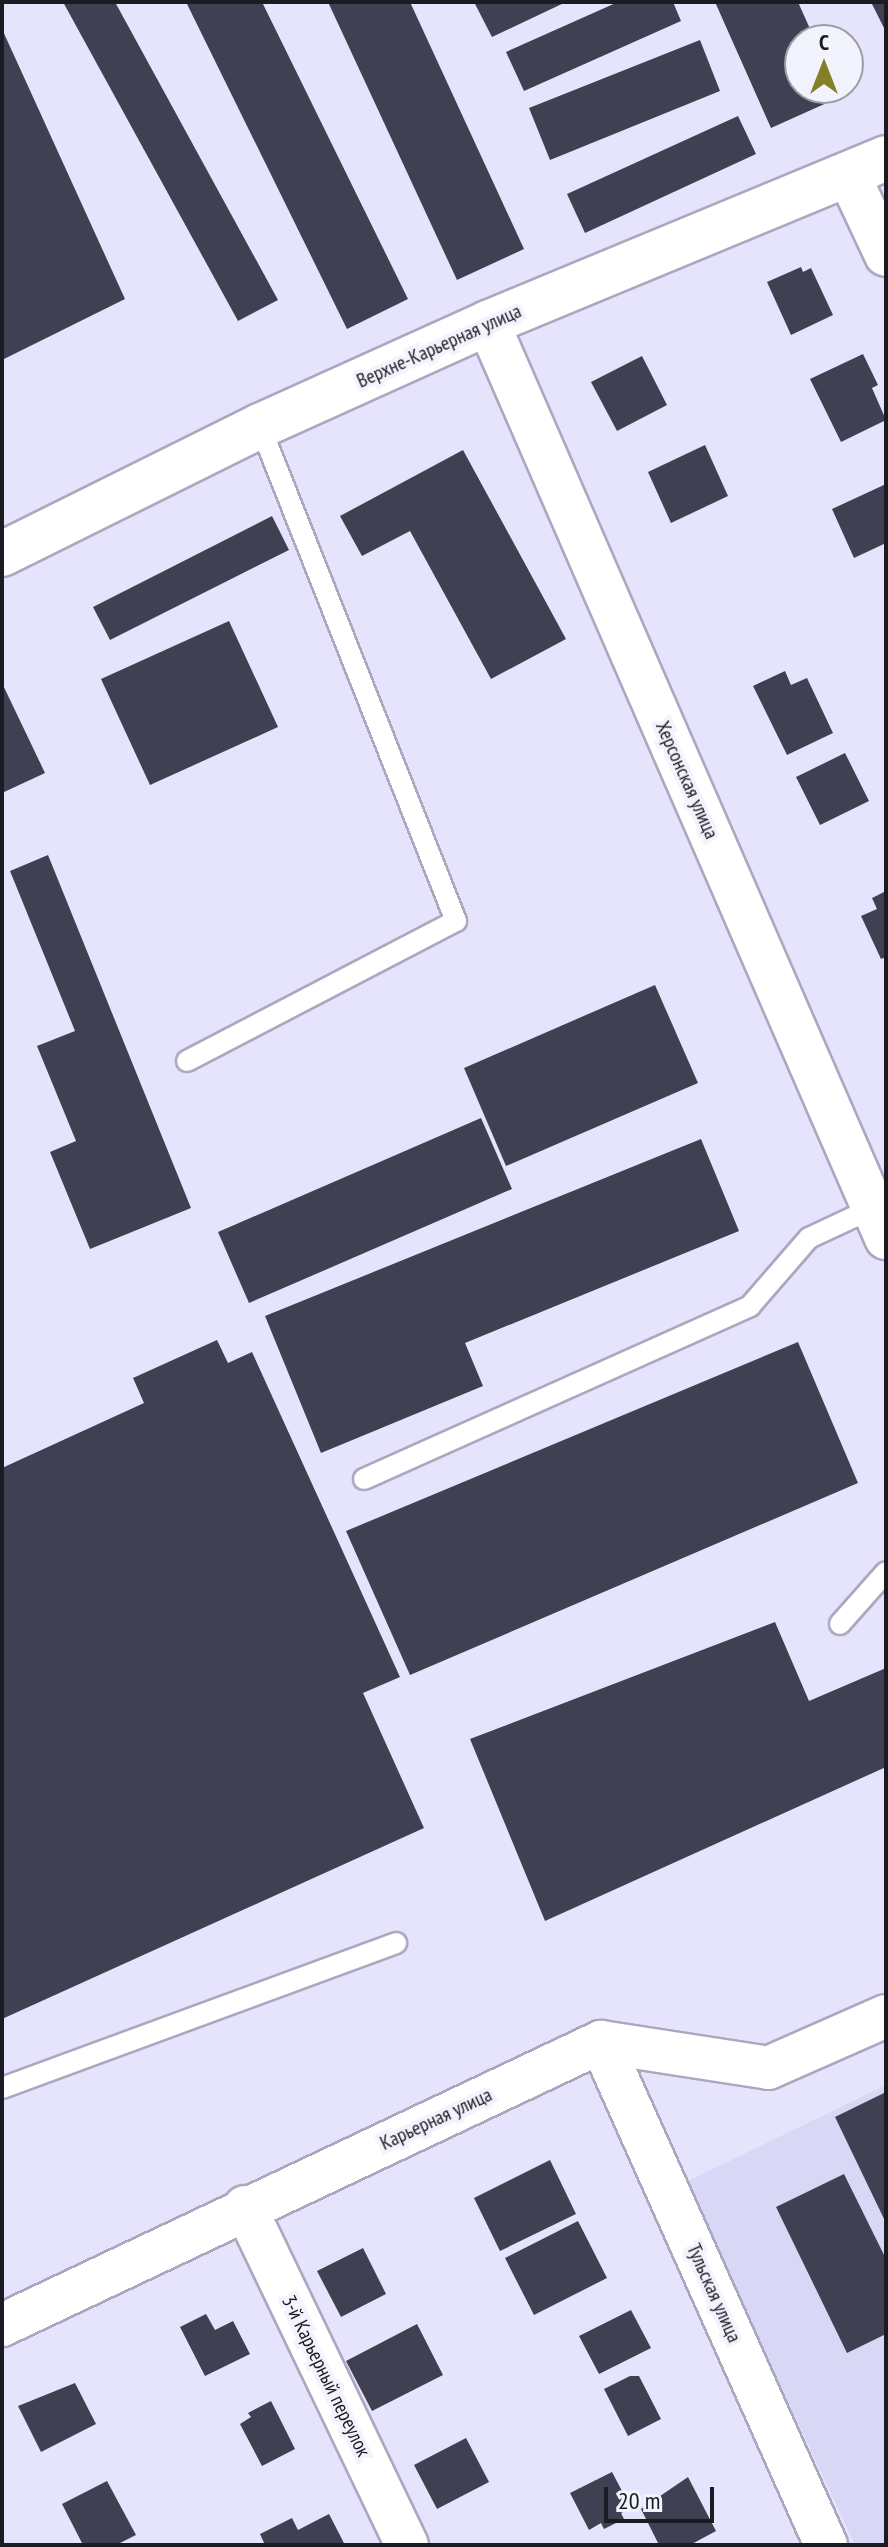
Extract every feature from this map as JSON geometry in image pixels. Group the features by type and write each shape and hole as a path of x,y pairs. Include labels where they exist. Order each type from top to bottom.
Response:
{"street":[{"path":"868,167 886,255"},
{"name":"Верхне-Карьерная улица","path":"2,554 260,426 488,323 868,167"},
{"name":"Херсонская улица","path":"488,323 880,1223"},
{"path":"601,2042 768,2068 886,2016"},
{"name":"Карьерная улица","path":"2,2325 245,2207 601,2042"},
{"name":"Тульская улица","path":"601,2042 826,2545"},
{"name":"3-й Карьерный переулок","path":"245,2207 407,2545"}],"lane":[{"path":"187,1061 456,921 260,426"},
{"path":"364,1479 750,1306 809,1238 880,1223"},
{"path":"840,1624 886,1572"},
{"path":"2,2088 396,1943"}],"shaded area":[{"path":"886,2085 886,2545 855,2545 686,2182"}],"building":[{"path":"63,2 115,2 278,300 238,321"},
{"path":"186,2 262,2 408,299 347,329"},
{"path":"328,2 410,2 524,249 457,280"},
{"path":"474,2 566,2 492,37"},
{"path":"618,2 673,2 681,21 524,91 506,52"},
{"path":"715,2 798,2 808,24 784,24 784,104 824,104 771,128"},
{"path":"871,2 886,2 886,32"},
{"path":"2,29 125,299 2,360"},
{"path":"700,40 720,91 550,160 529,108"},
{"path":"738,116 756,154 585,233 567,194"},
{"path":"801,267 803,272 811,268 833,315 791,335 767,282"},
{"path":"863,354 878,385 872,388 886,420 841,442 810,379"},
{"path":"642,356 667,405 617,431 591,382"},
{"path":"705,445 728,496 671,523 648,472"},
{"path":"463,450 566,639 491,679 410,531 362,556 340,516"},
{"path":"886,484 886,543 854,558 832,509"},
{"path":"272,516 289,550 110,640 93,607"},
{"path":"229,621 278,727 150,785 101,679"},
{"path":"785,671 791,685 807,678 833,733 787,755 753,686"},
{"path":"2,683 45,773 2,793"},
{"path":"845,753 869,801 820,825 796,777"},
{"path":"48,855 191,1208 90,1249 50,1152 76,1141 37,1046 75,1031 10,871"},
{"path":"886,891 886,957 881,959 861,916 877,909 872,898"},
{"path":"655,985 698,1083 506,1166 464,1068"},
{"path":"481,1118 512,1189 249,1303 218,1232"},
{"path":"701,1139 739,1231 465,1343 483,1386 321,1453 265,1316"},
{"path":"217,1340 228,1363 252,1352 400,1677 363,1693 424,1828 2,2019 2,1468 144,1403 133,1378"},
{"path":"798,1342 858,1483 410,1675 346,1531"},
{"path":"775,1622 809,1701 886,1668 886,1767 545,1921 470,1739"},
{"path":"886,2092 886,2223 835,2117"},
{"path":"550,2160 576,2214 500,2251 474,2198"},
{"path":"844,2174 886,2259 886,2334 847,2353 776,2207"},
{"path":"578,2221 607,2278 534,2315 505,2258"},
{"path":"363,2248 386,2294 341,2317 317,2271"},
{"path":"631,2310 651,2348 599,2374 579,2336"},
{"path":"206,2314 215,2330 233,2321 250,2354 205,2376 180,2327"},
{"path":"417,2324 443,2375 372,2411 346,2361"},
{"path":"630,2376 639,2376 661,2419 628,2436 604,2389"},
{"path":"75,2383 96,2424 41,2452 18,2406"},
{"path":"271,2401 295,2449 262,2466 240,2424 251,2417 248,2413"},
{"path":"466,2438 489,2482 437,2509 414,2465"},
{"path":"612,2472 631,2508 621,2513 624,2519 604,2529 601,2523 589,2530 570,2493"},
{"path":"688,2477 716,2531 690,2545 659,2545 641,2509"},
{"path":"107,2481 136,2535 116,2545 83,2545 62,2504"},
{"path":"329,2514 345,2545 265,2545 260,2534 292,2518 298,2530"}]}
